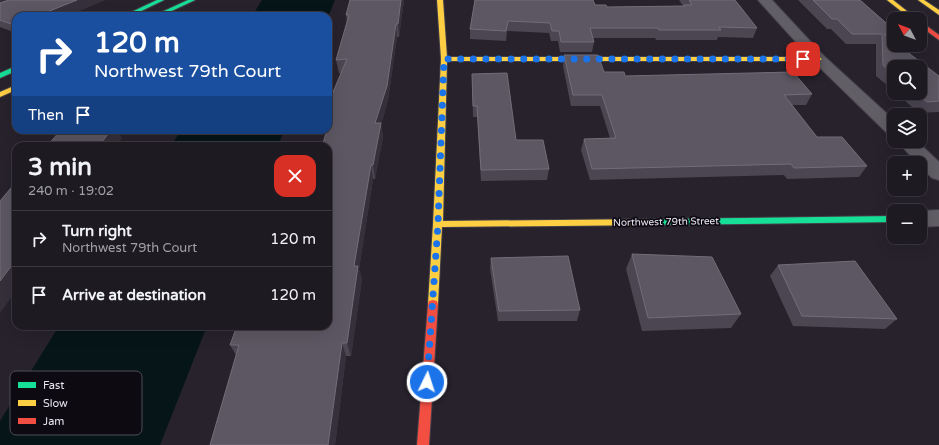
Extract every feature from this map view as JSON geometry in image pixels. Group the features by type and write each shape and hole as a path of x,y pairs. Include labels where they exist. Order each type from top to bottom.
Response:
{"street":[{"path":"135,12 161,0"},
{"path":"165,12 192,0"},
{"path":"423,445 438,224 444,59 440,0"},
{"path":"765,0 819,59 887,123"},
{"path":"890,0 905,12"},
{"path":"921,0 939,13"},
{"path":"927,29 939,38"},
{"path":"444,59 819,59"},
{"path":"0,76 12,70"},
{"path":"0,95 12,89"},
{"path":"913,148 939,173"},
{"path":"927,219 939,218"},
{"name":"Northwest 79th Street","path":"438,224 887,219"}],"shaded area":[{"path":"262,0 335,0 330,12 254,12"},
{"path":"178,134 282,134 280,142 174,142"},
{"path":"57,330 205,330 160,445 0,445 0,421 10,405 10,435 142,435 142,371 31,371"}],"building":[{"path":"9,0 77,0 47,12 12,12 12,24 0,20 0,3"},
{"path":"350,0 401,0 387,86 375,123 381,123 373,165 371,165 354,266 358,266 347,343 342,343 328,445 210,445 239,345 230,345 236,330 332,330 332,142 323,142 326,134 332,134 332,95 347,59 336,60 349,15 346,15"},
{"path":"475,0 593,0 595,5 606,5 607,7 685,6 684,5 692,5 689,0 735,0 757,28 719,27 721,30 659,30 658,28 590,28 594,42 561,42 559,31 552,31 550,23 508,21 506,31 470,29"},
{"path":"813,0 860,0 887,24 887,34 884,34 887,36 887,52 907,52 918,60 887,60 887,69 883,65 882,34 852,34 837,19 832,19"},
{"path":"564,55 598,55 604,72 624,72 625,76 793,72 812,94 784,95 817,137 842,137 867,166 794,168 791,164 592,169 584,139 616,138 602,95 573,95"},
{"path":"927,67 939,76 939,101 927,102 925,100 927,100"},
{"path":"507,73 516,140 543,140 549,169 481,170 477,106 473,106 472,74"},
{"path":"58,134 108,134 102,142 50,142"},
{"path":"12,187 12,265 0,281 0,201"},
{"path":"632,254 712,257 741,314 648,318"},
{"path":"568,256 580,310 499,311 491,258"},
{"path":"855,261 897,319 802,316 778,265"}],"traffic: fast":[{"path":"135,12 161,0"},
{"path":"165,12 192,0"},
{"path":"0,76 12,70"},
{"path":"656,222 887,219"}],"traffic: slow":[{"path":"433,304 438,224 444,59 440,0"},
{"path":"890,0 905,12"},
{"path":"921,0 939,13"},
{"path":"444,59 819,59"},
{"path":"0,95 12,89"},
{"path":"438,224 656,222"}],"traffic: jam":[{"path":"927,29 939,38"},
{"path":"423,445 433,304"}],"route":[{"path":"427,382 438,224 444,59 803,59"}]}
